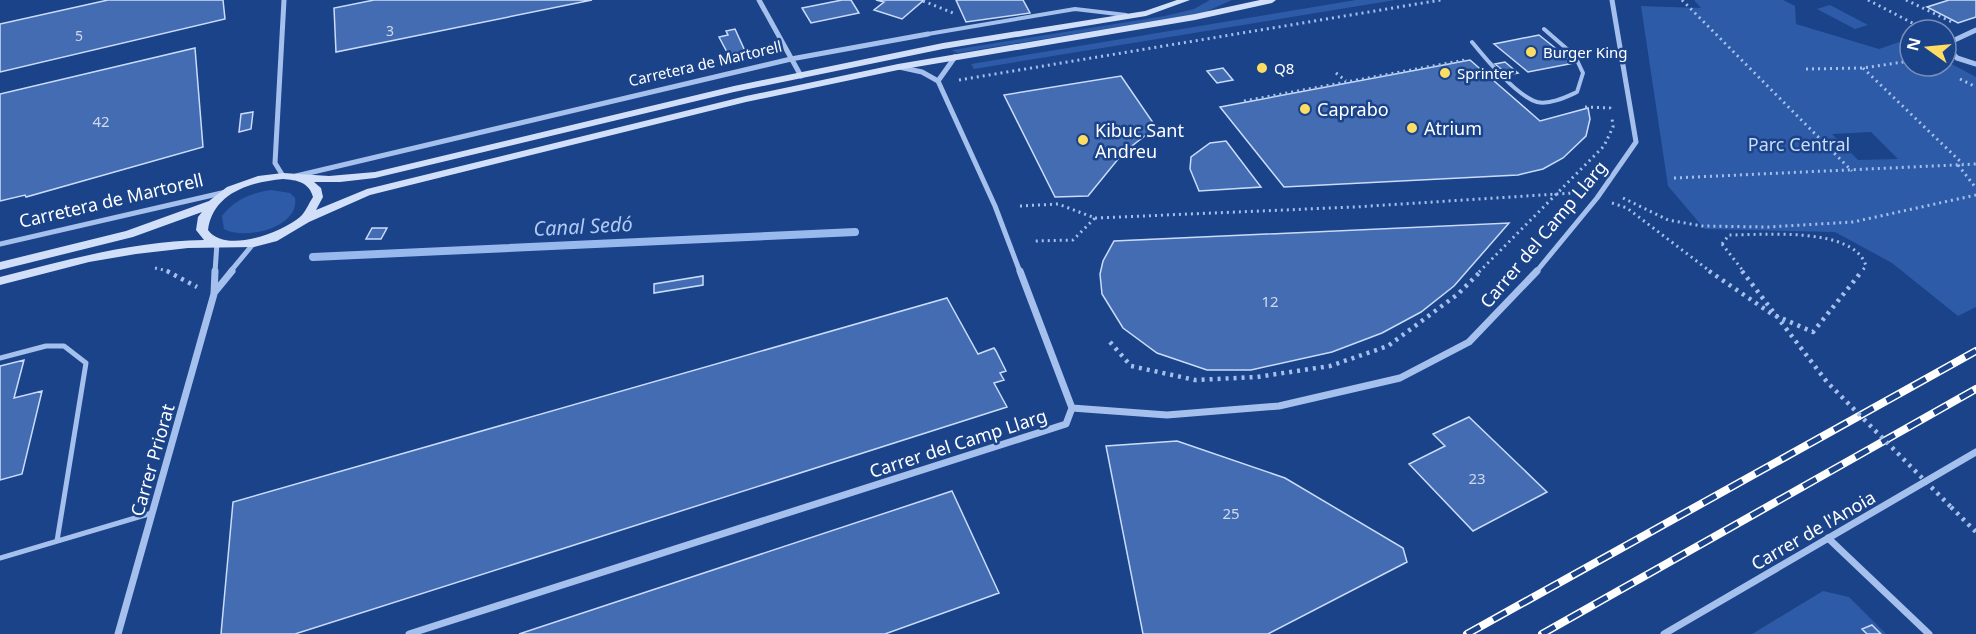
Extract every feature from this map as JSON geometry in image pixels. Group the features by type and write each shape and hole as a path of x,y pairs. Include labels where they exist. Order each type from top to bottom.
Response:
{"main road":[{"name":"Carretera de Martorell","path":"0,266 129,234 213,203 230,191 257,180 375,175 713,93 942,46 1129,15 1186,0"},
{"path":"0,280 89,258 161,247 254,243 291,229 305,219 367,192 420,177 746,99 898,67 1195,17 1272,0"},
{"path":"293,177 316,188 318,197 314,208 305,219"},
{"name":"Carretera de Martorell","path":"213,203 206,213 202,230 207,237 217,243"}],"street":[{"path":"284,0 275,163 293,177"},
{"path":"759,0 801,76"},
{"name":"Carrer del Camp Llarg","path":"409,634 1066,424 1072,408 1167,415 1268,407 1400,378 1470,342 1521,290 1597,198 1636,142 1612,0"},
{"path":"1958,39 1974,31"},
{"name":"Carretera de Martorell","path":"293,177 791,58 928,34"},
{"path":"938,81 955,57"},
{"path":"1958,58 1976,64"},
{"path":"898,67 922,72 938,81 995,206 1072,408"},
{"name":"Carretera de Martorell","path":"0,244 230,191"},
{"name":"Carrer Priorat","path":"118,634 214,290 217,243"},
{"name":"Carrer Priorat","path":"214,290 225,284 254,243"},
{"name":"Carrer de l'Anoia","path":"1664,634 1976,452"},
{"path":"1828,538 1929,634"}],"lane":[{"name":"Carretera de Martorell","path":"928,34 1075,9 1129,15"},
{"path":"1472,42 1482,56 1533,101 1545,103 1577,92 1581,88 1582,69 1578,59 1544,29"},
{"path":"0,358 46,346 64,346 86,363 57,541"},
{"path":"0,558 152,513"}],"path":[{"path":"938,81 963,80 1440,0"},
{"path":"1682,0 1852,171"},
{"path":"1868,0 1903,18"},
{"path":"1906,0 1974,31"},
{"path":"923,1 944,7 957,15"},
{"path":"1401,5 1407,10"},
{"path":"1244,101 1473,58"},
{"path":"1806,69 1863,68 1898,64"},
{"path":"1863,68 1964,165"},
{"path":"1336,73 1346,81"},
{"path":"1110,342 1131,366 1195,380 1257,377 1330,366 1388,346 1449,300 1558,195 1610,138 1613,127 1610,108 1589,106 1579,109"},
{"path":"1674,178 1976,164"},
{"path":"1957,165 1976,188"},
{"path":"1020,206 1058,204 1095,218 1574,193"},
{"path":"1623,198 1668,220 1702,226 1768,226 1852,222 1976,195"},
{"path":"1597,198 1627,208 1757,304 1800,330 1813,332 1866,266 1861,253 1844,244 1824,238 1729,235 1722,244 1827,382 1976,532"},
{"path":"1035,242 1073,240 1095,218"},
{"path":"148,266 171,272 198,288 214,290"}],"green space":[{"path":"1210,0 1232,0 1203,13 957,53 952,50 1165,16 1194,9"},
{"path":"1356,0 1395,0 974,69 971,64"},
{"name":"Parc Central","path":"1694,0 1783,0 1795,6 1796,24 1879,49 1898,42 1898,78 1958,78 1958,67 1976,77 1976,307 1958,316 1892,263 1835,232 1705,229 1668,186 1641,6 1701,8","holes":["1871,132 1898,159 1858,160 1832,134"]},
{"path":"1830,5 1868,25 1855,29 1817,9"},
{"path":"271,190 290,193 295,198 294,208 289,217 280,224 257,232 233,232 224,229 222,216 232,206 250,195"},
{"path":"1823,591 1849,597 1886,634 1752,634"}],"building":[{"path":"108,0 223,0 225,19 0,72 0,24"},
{"path":"374,0 592,0 336,52 334,8"},
{"path":"851,0 859,13 811,23 802,8"},
{"path":"876,0 924,0 902,19 874,10 884,2"},
{"path":"956,0 1023,0 1030,13 966,22"},
{"path":"1949,0 1976,0 1976,17 1958,23 1958,18 1948,18 1927,7"},
{"path":"735,29 745,51 728,54 719,37 728,35 726,31"},
{"name":"Burger King","path":"1539,35 1574,63 1528,72 1494,44"},
{"path":"195,48 203,147 26,197 25,195 0,201 0,94"},
{"name":"Atrium","path":"1470,60 1540,121 1588,108 1590,119 1586,136 1563,158 1543,169 1518,175 1284,187 1220,107"},
{"path":"1505,62 1518,73 1508,75 1495,64"},
{"path":"1223,68 1233,80 1217,83 1207,71"},
{"name":"Kibuc Sant Andreu","path":"1121,76 1156,127 1123,153 1088,196 1055,197 1004,95"},
{"path":"253,112 251,129 239,132 241,114"},
{"path":"1226,141 1261,187 1199,191 1190,169 1191,157 1210,143"},
{"path":"1509,223 1454,286 1421,312 1382,333 1332,352 1251,370 1207,370 1157,353 1123,328 1102,294 1100,274 1103,261 1114,241"},
{"path":"372,228 387,228 381,239 366,239"},
{"path":"703,276 703,285 654,293 654,284"},
{"path":"947,298 978,354 994,348 996,351 1006,371 1000,373 1004,380 994,383 1007,407 295,634 221,634 233,502"},
{"path":"24,360 14,398 42,391 22,474 0,480 0,366"},
{"path":"1469,417 1547,492 1473,531 1409,464 1445,446 1433,434"},
{"path":"1177,441 1285,478 1403,548 1407,562 1268,634 1143,634 1106,446"},
{"path":"952,491 999,593 885,634 519,634"},
{"path":"1872,625 1881,634 1867,634 1862,629"}],"waterway":[{"name":"Canal Sedó","path":"313,257 855,232"}],"railway":[{"path":"1467,634 1976,351"},
{"path":"1542,634 1976,389"}],"place":[{"name":"Burger King","path":"1531,52"},
{"name":"Q8","path":"1262,68"},
{"name":"Sprinter","path":"1445,73"},
{"name":"Caprabo","path":"1305,109"},
{"name":"Atrium","path":"1412,128"},
{"name":"Kibuc Sant Andreu","path":"1083,140"}]}
